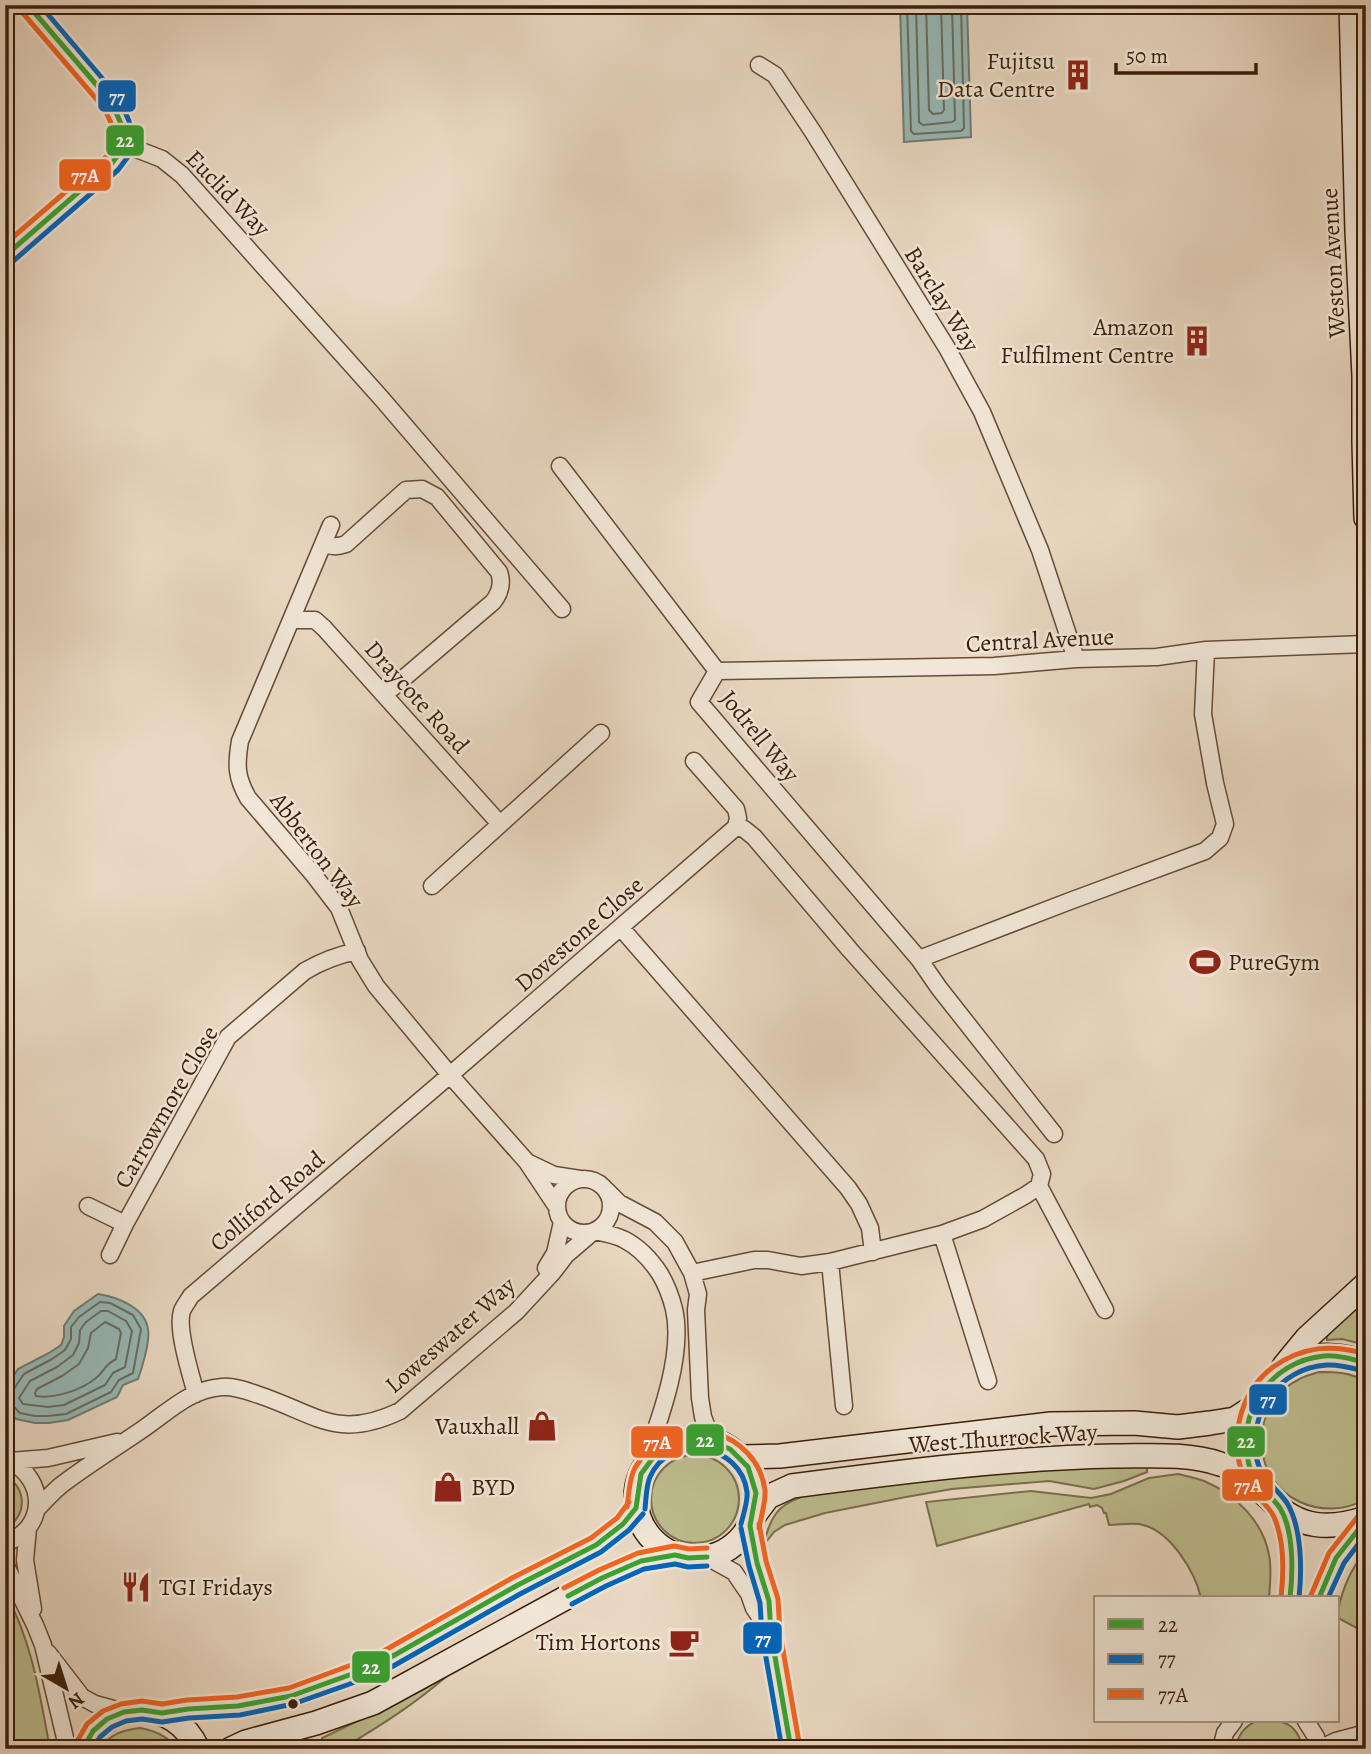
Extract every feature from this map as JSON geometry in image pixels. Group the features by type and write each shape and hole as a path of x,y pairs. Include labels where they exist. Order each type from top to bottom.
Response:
{"main road":[{"path":"5,256 111,163 126,145 112,103 28,5"},
{"name":"Weston Avenue","path":"1351,5 1364,376 1366,518"},
{"path":"1366,1284 1307,1338 1263,1389 1252,1408 1246,1449 1251,1470 1261,1489 1281,1510 1303,1521 1324,1526 1346,1525 1366,1519"},
{"path":"1278,1374 1302,1360 1318,1356 1341,1356 1366,1363"},
{"name":"West Thurrock Way","path":"741,1458 826,1451 1051,1424 1134,1423 1178,1427 1235,1419 1252,1408"},
{"path":"698,1438 721,1443 741,1458 749,1469 756,1499 752,1521 742,1537 720,1553 688,1558 675,1555 652,1540 642,1525 636,1508 635,1494 641,1472 649,1460 664,1447 683,1439 698,1438"},
{"name":"West Thurrock Way","path":"752,1521 768,1497 792,1486 960,1465 1073,1457 1186,1457 1222,1464 1261,1489"},
{"path":"83,1749 93,1731 107,1719 124,1712 142,1710 162,1713 238,1706 291,1696 377,1665 516,1586 596,1545 623,1524 636,1508"},
{"path":"231,1749 373,1703 601,1577 641,1561 675,1555"},
{"path":"162,1713 179,1723 192,1737 198,1749"}],"street":[{"name":"Barclay Way","path":"759,65 775,75 813,132 947,348 982,412 1040,550 1076,659"},
{"name":"Euclid Way","path":"126,145 162,159 182,175 373,389 562,610"},
{"name":"Jodrell Way","path":"560,466 717,671 699,702 919,960"},
{"path":"324,543 331,547 346,544 406,490 422,489 437,497 499,572 502,582 493,602 384,695"},
{"name":"Abberton Way","path":"331,525 240,741 236,762 240,784 248,798 339,908 366,972 376,986 527,1162 559,1214"},
{"name":"Draycote Road","path":"291,620 315,620 332,636 500,824"},
{"name":"Central Avenue","path":"717,671 994,666 1076,659 1157,657 1206,650 1366,644"},
{"path":"1054,1134 919,960 1205,851 1220,838 1225,824 1203,714 1206,650"},
{"path":"432,886 601,733"},
{"path":"694,761 736,809 736,827 744,829 754,837 850,950 1036,1158 1042,1174 1039,1186 1105,1310"},
{"name":"Dovestone Close","path":"450,1075 736,827"},
{"path":"621,928 848,1188 870,1228 873,1252"},
{"name":"Carrowmore Close","path":"110,1255 228,1037 305,971 319,962 357,951"},
{"name":"Colliford Road","path":"196,1394 180,1319 191,1296 450,1075"},
{"name":"Abberton Way","path":"527,1162 554,1175 580,1179"},
{"path":"606,1190 611,1209 603,1226 594,1231 577,1232 569,1228 559,1214 561,1192 572,1181 595,1181 606,1190 619,1203 655,1222 676,1242 692,1273 698,1294 696,1310 700,1398 703,1417 712,1440"},
{"path":"692,1273 754,1260 801,1266 873,1252 942,1234 983,1219 1039,1186"},
{"name":"Carrowmore Close","path":"88,1206 125,1224"},
{"name":"Loweswater Way","path":"537,1290 555,1252 559,1214"},
{"path":"594,1231 624,1239 637,1247 653,1263 665,1283 674,1310 676,1343 670,1378 641,1472"},
{"name":"Loweswater Way","path":"28,1528 37,1509 62,1484 177,1404 196,1394 222,1387 241,1389 319,1420 346,1426 382,1420 400,1411 516,1312 566,1255 594,1231"},
{"path":"942,1234 988,1381"},
{"path":"830,1262 844,1406"},
{"name":"Loweswater Way","path":"7,1460 48,1458 123,1441"},
{"path":"7,1460 26,1472 34,1483 37,1509"},
{"path":"1281,1510 1291,1546 1293,1578 1290,1596"},
{"path":"1320,1596 1336,1558 1366,1519"},
{"path":"752,1521 757,1563 769,1601 771,1634 791,1749"},
{"path":"5,1543 14,1540 28,1528"},
{"path":"28,1528 25,1560 36,1625"},
{"path":"707,1557 734,1572 742,1581 754,1608 771,1634"},
{"path":"5,1564 36,1625 70,1749"},
{"path":"43,1645 82,1697 95,1704 124,1712"},
{"path":"1221,1749 1225,1733 1233,1722"},
{"path":"1307,1722 1316,1737 1319,1749 1366,1733"}],"shaded area":[{"path":"1366,1295 1366,1345 1342,1339 1327,1340 1327,1336"},
{"path":"1318,1372 1349,1374 1366,1382 1366,1499 1332,1509 1299,1502 1285,1492 1273,1480 1262,1447 1264,1420 1279,1394 1303,1377"},
{"path":"695,1455 712,1459 726,1468 735,1482 739,1499 735,1516 726,1530 712,1539 695,1543 678,1539 664,1530 655,1516 651,1499 655,1482 664,1468 678,1459"},
{"path":"1147,1466 1147,1472 1094,1489 1049,1481 952,1489 825,1513 785,1525 774,1532 763,1546 770,1524 779,1510 814,1492 983,1472"},
{"path":"1178,1474 1201,1480 1237,1501 1254,1520 1266,1543 1271,1571 1269,1596 1200,1596 1187,1565 1163,1536 1139,1524 1109,1525 1106,1513 1097,1505 1090,1507 1089,1504 937,1546 926,1502 1031,1491 1091,1498 1111,1494 1149,1478"},
{"path":"5,1475 18,1487 22,1502 18,1517 5,1529"},
{"path":"1366,1552 1366,1633 1340,1619 1340,1601 1346,1583"},
{"path":"5,1592 28,1649 50,1749 5,1749 5,1699 13,1668 5,1652"},
{"path":"448,1675 423,1696 343,1748 340,1745 307,1749 323,1743 322,1738"},
{"path":"1254,1722 1286,1724 1296,1732 1303,1749 1235,1749 1242,1732"},
{"path":"140,1728 161,1735 177,1749 100,1749 117,1734"}],"water":[{"path":"900,5 967,5 971,137 904,142"},
{"path":"98,1294 130,1305 146,1322 148,1341 138,1379 123,1385 117,1397 68,1420 35,1423 16,1419 5,1406 5,1389 18,1369 61,1345 64,1326 74,1311"}],"transit line":[{"name":"22","path":"5,256 112,163 126,145 112,103 28,5"},
{"name":"77","path":"11,263 118,170 135,146 129,121 119,98 40,5"},
{"name":"77A","path":"5,244 106,157 117,143 104,108 21,11"},
{"name":"77A","path":"1281,1596 1283,1557 1278,1527 1271,1512 1247,1484 1241,1469 1237,1437 1244,1405 1261,1378 1273,1367 1295,1355 1330,1348 1366,1354"},
{"name":"22","path":"1290,1596 1292,1564 1285,1517 1259,1484 1249,1465 1247,1427 1252,1409 1273,1379 1305,1360 1329,1356 1366,1363"},
{"name":"77","path":"1299,1596 1301,1575 1296,1524 1287,1503 1259,1467 1255,1443 1257,1426 1270,1396 1294,1375 1327,1365 1364,1371"},
{"name":"77A","path":"627,1507 632,1474 643,1456 658,1441 676,1433 695,1430 714,1433 732,1441 747,1453 759,1470 765,1490 759,1528"},
{"name":"22","path":"636,1508 641,1474 658,1451 681,1440 706,1440 730,1449 748,1467 756,1493 750,1526"},
{"name":"77","path":"645,1509 650,1477 659,1463 672,1453 703,1449 719,1454 732,1463 742,1475 747,1496 741,1524"},
{"name":"77A","path":"75,1745 87,1724 103,1711 121,1704 142,1701 162,1704 237,1697 289,1688 373,1657 512,1578 591,1538 617,1518 629,1502"},
{"name":"22","path":"83,1749 93,1731 107,1719 124,1712 142,1710 162,1713 238,1706 291,1696 377,1665 516,1586 596,1545 623,1524 636,1508"},
{"name":"77","path":"93,1749 100,1737 112,1727 126,1721 142,1719 162,1722 240,1715 293,1704 381,1673 520,1594 601,1552 629,1530 643,1514"},
{"name":"77A","path":"1311,1595 1329,1553 1359,1515"},
{"name":"22","path":"1320,1596 1336,1558 1366,1520"},
{"name":"77A","path":"759,1524 766,1561 778,1599 780,1633 800,1748"},
{"name":"22","path":"750,1526 757,1563 769,1601 771,1634 791,1749"},
{"name":"77","path":"741,1528 760,1603 762,1635 782,1749"},
{"name":"77","path":"1329,1596 1344,1563 1366,1534"},
{"name":"77A","path":"564,1588 638,1553 674,1546 707,1548"},
{"name":"22","path":"568,1596 641,1561 675,1555 688,1558 707,1557"},
{"name":"77","path":"572,1604 644,1569 675,1564 688,1567 707,1566"}],"place":[{"name":"Fujitsu Data Centre","path":"1078,75"},
{"name":"Amazon Fulfilment Centre","path":"1197,341"},
{"name":"PureGym","path":"1205,962"},
{"name":"Vauxhall","path":"542,1426"},
{"name":"BYD","path":"448,1487"},
{"name":"TGI Fridays","path":"136,1587"},
{"name":"Tim Hortons","path":"684,1642"}]}
